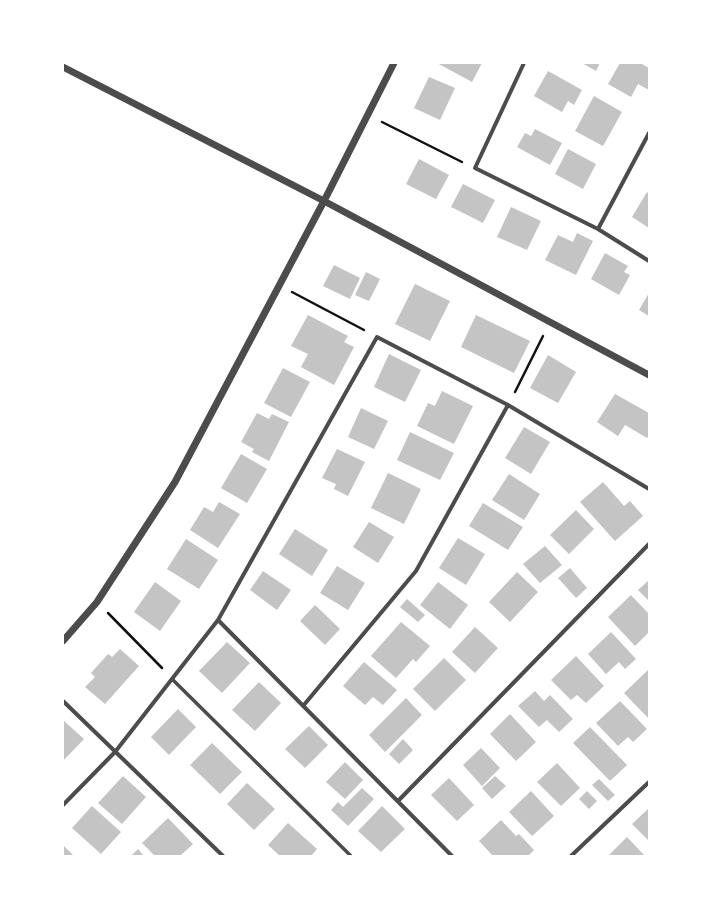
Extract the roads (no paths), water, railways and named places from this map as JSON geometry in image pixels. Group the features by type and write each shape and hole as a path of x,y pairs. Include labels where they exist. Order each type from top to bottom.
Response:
{"street":[{"path":"63,641 97,602 175,482 324,201 394,63"},
{"path":"524,63 475,168 598,228 649,260"},
{"path":"63,68 324,201 649,375"},
{"path":"598,228 649,133"},
{"path":"63,805 115,752 218,620 377,337 508,405 649,489"},
{"path":"303,706 416,572 508,405"},
{"path":"398,801 649,544"},
{"path":"218,620 452,856"},
{"path":"172,679 350,856"},
{"path":"63,701 223,856"},
{"path":"571,856 649,782"}]}
